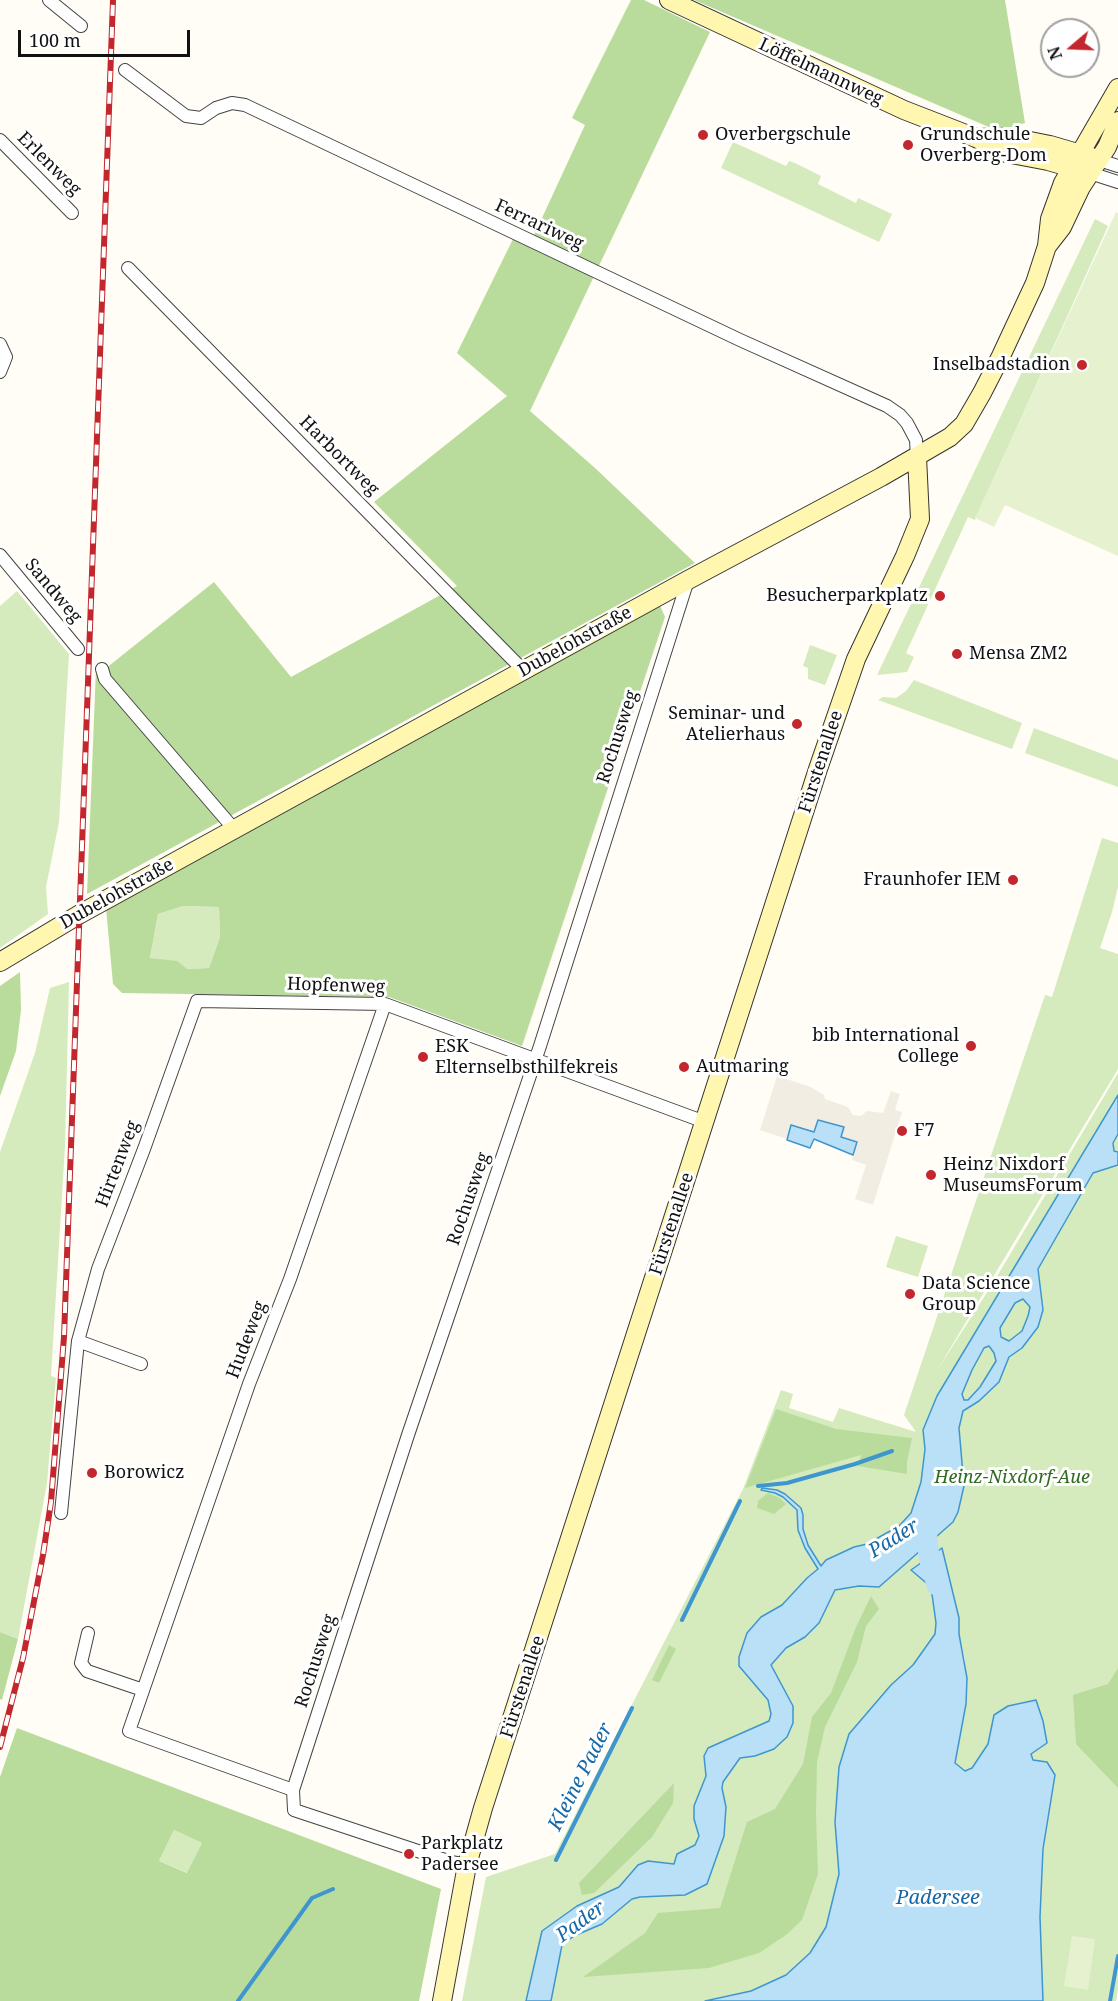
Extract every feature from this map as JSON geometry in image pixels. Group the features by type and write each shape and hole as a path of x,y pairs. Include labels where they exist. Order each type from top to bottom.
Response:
{"street":[{"path":"49,0 81,26"},
{"name":"Löffelmannweg","path":"669,0 904,110 976,138 1006,153 1076,161 1094,166"},
{"name":"Ferrariweg","path":"125,70 186,116 201,118 216,108 232,103 245,105 750,345 887,406 907,423 916,440 917,457"},
{"path":"1047,246 1050,219 1063,183 1118,88"},
{"path":"1047,246 1062,227 1118,121"},
{"name":"Erlenweg","path":"0,140 72,213"},
{"path":"1094,166 1118,166"},
{"path":"1094,166 1118,182"},
{"name":"Dubelohstraße","path":"0,962 80,914 234,829 940,444 964,424 982,393 1035,283 1047,246"},
{"name":"Harbortweg","path":"128,268 524,671"},
{"path":"0,344 6,357 0,372"},
{"name":"Fürstenallee","path":"442,2001 467,1864 843,693 856,658 905,556 920,519 917,457"},
{"name":"Sandweg","path":"0,555 78,649"},
{"name":"Rochusweg","path":"293,1790 407,1438 536,1059 688,580"},
{"path":"666,592 675,619"},
{"path":"102,669 105,679 234,829"},
{"name":"Hopfenweg","path":"197,1000 385,1004 705,1122"},
{"name":"Hirtenweg","path":"61,1513 78,1341 98,1269 197,1000"},
{"name":"Hudeweg","path":"293,1790 129,1731 385,1004"},
{"path":"78,1341 141,1364"},
{"path":"88,1633 81,1663 87,1671 143,1689"},
{"path":"293,1790 294,1810 451,1862 467,1864"}],"green space":[{"path":"631,0 644,0 710,32 530,411 595,468 695,563 87,894 96,669 105,669 214,582 291,677 457,586 374,502 507,396 457,353 513,239 529,246 585,125 572,118"},
{"path":"694,0 1005,0 1025,123 998,131"},
{"path":"733,142 786,166 789,161 795,163 821,176 818,184 856,203 858,198 892,214 879,242 721,168"},
{"name":"Inselbadstadion","path":"1116,212 1118,213 1118,556 1005,505 994,527 975,518"},
{"path":"1095,219 1108,226 975,520 968,517 906,653 914,657 907,672 877,675"},
{"path":"17,591 69,654 59,822 46,887 48,914 0,948 0,606"},
{"path":"659,603 665,617 522,1046 389,997 122,993 113,984 106,908","holes":["183,906 219,907 220,937 209,968 187,969 177,961 150,958 158,914"]},
{"path":"810,645 837,655 825,685 808,679 808,668 803,666"},
{"path":"914,680 1022,723 1012,749 878,700 883,697 896,698 906,691"},
{"path":"1034,728 1118,760 1118,787 1025,753"},
{"name":"Heinz-Nixdorf-Aue","path":"1102,838 1118,843 1118,887 1100,948 1118,954 1118,1069 936,1372 993,1283 1118,1073 1118,1989 1116,2001 1043,2001 1040,1917 1043,1849 1055,1776 1038,1761 1033,1760 1031,1754 1047,1743 994,1715 988,1744 972,1768 965,1771 955,1763 966,1704 965,1660 959,1635 935,1635 913,1665 891,1685 849,1734 835,1822 839,1874 826,1927 810,1953 786,1975 751,1991 705,2001 551,2001 562,1945 574,1936 602,1924 632,1899 685,1895 707,1884 724,1836 726,1807 723,1782 740,1758 755,1756 792,1706 771,1665 786,1648 805,1637 819,1623 835,1590 859,1586 879,1587 897,1570 899,1526 824,1564 806,1578 782,1605 761,1617 757,1686 768,1700 771,1714 769,1721 708,1748 704,1756 706,1776 694,1806 694,1819 699,1836 695,1845 678,1854 674,1865 638,1865 619,1887 577,1906 542,1931 526,2001 462,2001 486,1877 555,1854 743,1489 781,1390 793,1394 789,1408 833,1422 839,1408 916,1432 904,1415 1045,995 1052,997"},
{"path":"183,906 219,907 220,937 209,968 187,969 150,959 158,914"},
{"path":"20,972 21,1010 16,1051 0,1096 0,986"},
{"path":"69,982 65,1146 51,1376 56,1378 47,1483 18,1639 0,1632 0,1152 35,1053 50,988"},
{"path":"896,1236 928,1246 918,1277 886,1267"},
{"path":"776,1409 836,1429 912,1438 907,1474 858,1466 861,1455 745,1488"},
{"path":"768,1493 780,1498 786,1504 774,1514 757,1508 758,1501"},
{"path":"871,1596 879,1609 866,1626 857,1662 825,1727 817,1762 818,1874 802,1920 786,1935 759,1953 709,1968 583,1977 645,1933 658,1913 720,1908 747,1822 775,1809 803,1764 812,1717 831,1693 856,1627"},
{"path":"0,1632 18,1639 2,1700 0,1699"},
{"path":"669,1645 676,1649 659,1683 652,1680"},
{"path":"1118,1668 1118,1788 1076,1744 1073,1695 1108,1684"},
{"path":"17,1728 441,1889 419,2001 0,2001 0,1777","holes":["174,1830 202,1843 187,1873 159,1861"]},
{"path":"674,1783 673,1803 652,1837 594,1893 582,1895 579,1883"},
{"path":"174,1830 202,1843 188,1873 159,1861"},
{"path":"1072,1936 1095,1939 1088,1990 1064,1986"}],"shaded area":[{"path":"777,1076 811,1087 824,1095 825,1099 848,1107 853,1115 861,1116 867,1111 883,1113 891,1091 900,1094 895,1110 902,1112 873,1205 855,1199 866,1165 852,1160 857,1142 841,1137 843,1128 818,1120 814,1132 792,1125 787,1139 760,1130"}],"water":[{"name":"Pader","path":"1118,1095 1118,1134 1113,1143 1114,1151 1118,1152 1118,1165 1093,1173 1038,1269 1043,1310 1038,1327 1022,1348 1009,1357 999,1382 979,1401 963,1411 959,1428 964,1486 958,1512 953,1522 879,1587 859,1586 835,1590 819,1623 805,1637 786,1648 771,1665 793,1706 793,1723 787,1737 774,1749 755,1756 740,1758 723,1782 726,1807 724,1836 707,1884 685,1895 632,1899 602,1924 574,1936 562,1945 551,2001 526,2001 542,1931 577,1906 619,1887 638,1865 648,1861 674,1864 677,1854 695,1845 699,1836 694,1819 694,1806 706,1776 704,1756 708,1748 769,1721 771,1714 768,1700 739,1666 739,1657 747,1633 761,1617 782,1605 818,1569 805,1548 798,1530 797,1510 783,1497 761,1490 762,1488 777,1490 785,1494 801,1508 803,1529 808,1545 821,1566 826,1560 854,1547 867,1544 899,1526 911,1513 921,1482 925,1449 923,1430 937,1396","holes":["1023,1299 1030,1307 1028,1316 1022,1331 1009,1341 1001,1337 1000,1328 1015,1303","989,1346 996,1361 980,1387 968,1400 964,1400 962,1394 972,1370 984,1348"]},
{"path":"818,1120 844,1127 841,1137 857,1142 853,1155 814,1139 810,1148 787,1140 791,1125 814,1132"},
{"name":"Padersee","path":"942,1548 959,1618 959,1634 967,1678 966,1704 955,1763 965,1771 972,1768 988,1744 994,1715 1008,1706 1036,1700 1043,1721 1047,1743 1031,1754 1033,1760 1047,1762 1055,1775 1043,1849 1040,1917 1043,2001 705,2001 751,1991 786,1975 810,1953 826,1927 839,1874 835,1822 839,1767 849,1734 891,1685 913,1665 935,1634 936,1623 931,1587 911,1570"}],"waterway":[{"name":"Kleine Pader","path":"758,1486 787,1483 892,1451"},
{"name":"Kleine Pader","path":"682,1620 740,1501"},
{"name":"Pader","path":"925,1521 929,1557 937,1585"},
{"name":"Kleine Pader","path":"556,1860 632,1708"},
{"name":"Kleine Pader","path":"238,2001 312,1898 333,1889"},
{"path":"1110,2001 1118,1956"}],"railway":[{"path":"0,1747 23,1658 43,1555 51,1502 64,1337 113,0"}],"place":[{"name":"Overbergschule","path":"703,135"},
{"name":"Grundschule Overberg-Dom","path":"908,145"},
{"name":"Inselbadstadion","path":"1082,365"},
{"name":"Besucherparkplatz","path":"940,596"},
{"name":"Mensa ZM2","path":"957,654"},
{"name":"Seminar- und Atelierhaus","path":"797,724"},
{"name":"Fraunhofer IEM","path":"1013,880"},
{"name":"bib International College","path":"971,1046"},
{"name":"ESK Elternselbsthilfekreis","path":"423,1057"},
{"name":"Autmaring","path":"684,1067"},
{"name":"F7","path":"902,1131"},
{"name":"Heinz Nixdorf MuseumsForum","path":"931,1175"},
{"name":"Data Science Group","path":"910,1294"},
{"name":"Borowicz","path":"92,1473"},
{"name":"Parkplatz Padersee","path":"409,1854"}]}
